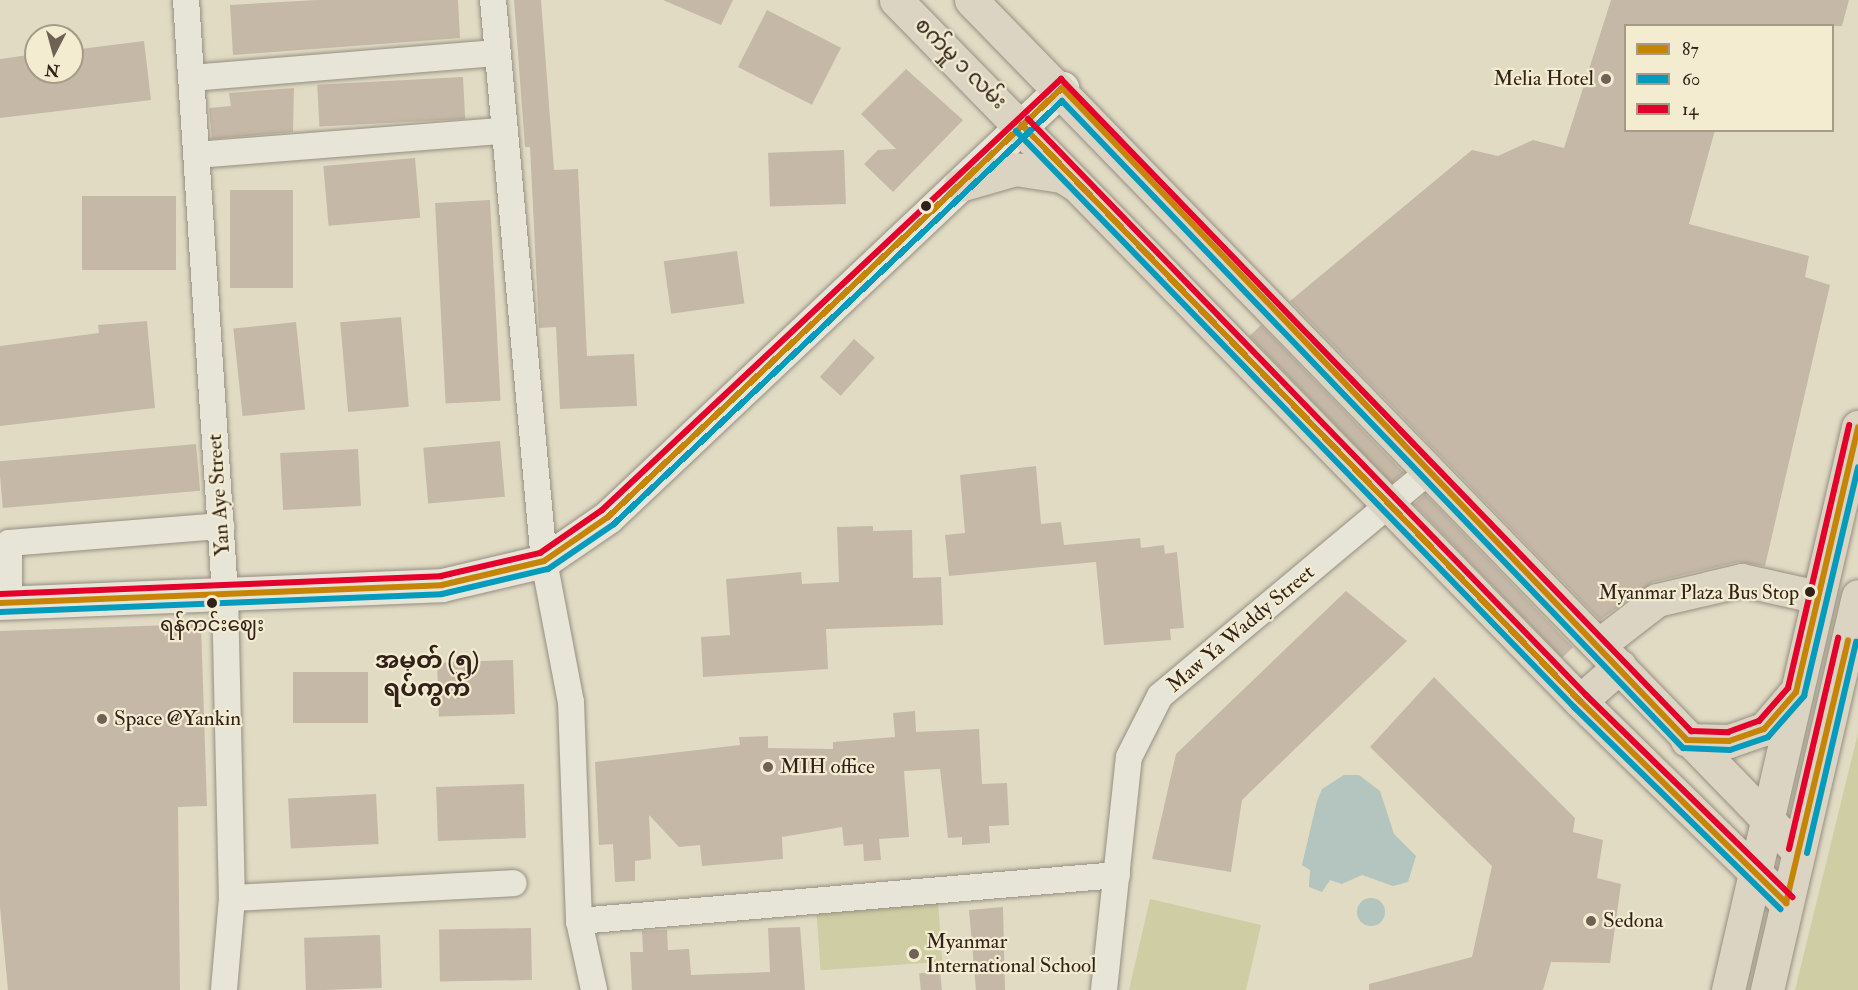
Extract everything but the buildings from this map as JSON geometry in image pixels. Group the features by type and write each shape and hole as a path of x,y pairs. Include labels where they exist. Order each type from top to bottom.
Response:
{"main road":[{"name":"စက်မှု ၁ လမ်း","path":"896,0 1022,125 1580,701 1786,903"},
{"path":"971,0 1062,88 1610,655 1767,823 1798,851"},
{"path":"5,603 442,585 544,561 608,517 1062,88"},
{"path":"960,185 997,172 1032,169 1062,176 1086,191"},
{"path":"1728,990 1858,427"},
{"path":"1580,701 1610,655 1657,600 1742,580 1818,597"},
{"path":"1767,990 1858,596"},
{"path":"1687,740 1729,741 1764,729 1796,692"}],"street":[{"name":"Yan Aye Street","path":"186,0 225,594 232,898 224,990"},
{"path":"493,0 496,53 544,561 572,702 579,921 594,990"},
{"path":"191,78 496,53"},
{"path":"196,155 504,131"},
{"name":"Maw Ya Waddy Street","path":"1104,990 1129,757 1160,696 1430,470"},
{"path":"5,603 9,543 221,526"},
{"path":"579,921 1116,875"},
{"path":"232,898 514,883"}],"green space":[{"path":"1858,733 1858,990 1795,990"},
{"path":"1150,899 1261,925 1246,990 1129,990"},
{"path":"938,901 942,962 821,970 816,910"}],"shaded area":[{"path":"1344,775 1359,775 1380,791 1394,834 1416,856 1408,882 1393,886 1362,875 1342,884 1330,880 1322,892 1309,887 1310,870 1302,865 1317,801 1322,789"},
{"path":"1371,898 1381,902 1385,912 1381,922 1371,926 1361,922 1357,912 1361,902"}],"transit line":[{"name":"14","path":"0,594 441,576 540,553 602,510 1061,79 1691,731 1728,732 1759,721 1788,688 1849,425"},
{"name":"87","path":"0,603 442,585 544,561 608,517 1062,88 1687,740 1729,741 1764,729 1796,692 1858,427"},
{"name":"60","path":"0,612 442,594 548,569 614,524 1062,101 1683,748 1730,750 1768,737 1804,696 1858,467"},
{"name":"14","path":"1028,119 1586,695 1792,897"},
{"name":"87","path":"1022,125 1580,701 1786,903 1848,640"},
{"name":"60","path":"1016,131 1574,707 1780,909"},
{"name":"14","path":"1789,849 1838,638"},
{"name":"60","path":"1807,853 1856,642"}],"place":[{"name":"Melia Hotel","path":"1606,79"},
{"name":"Myanmar Plaza Bus Stop","path":"1810,592"},
{"name":"ရန်ကင်းဈေး","path":"212,603"},
{"name":"Space @Yankin","path":"102,719"},
{"name":"MIH office","path":"768,767"},
{"name":"Sedona","path":"1591,921"},
{"name":"Myanmar International School","path":"914,954"}],"district":[{"name":"အမှတ် (၅) ရပ်ကွက်","path":"427,675"}]}
